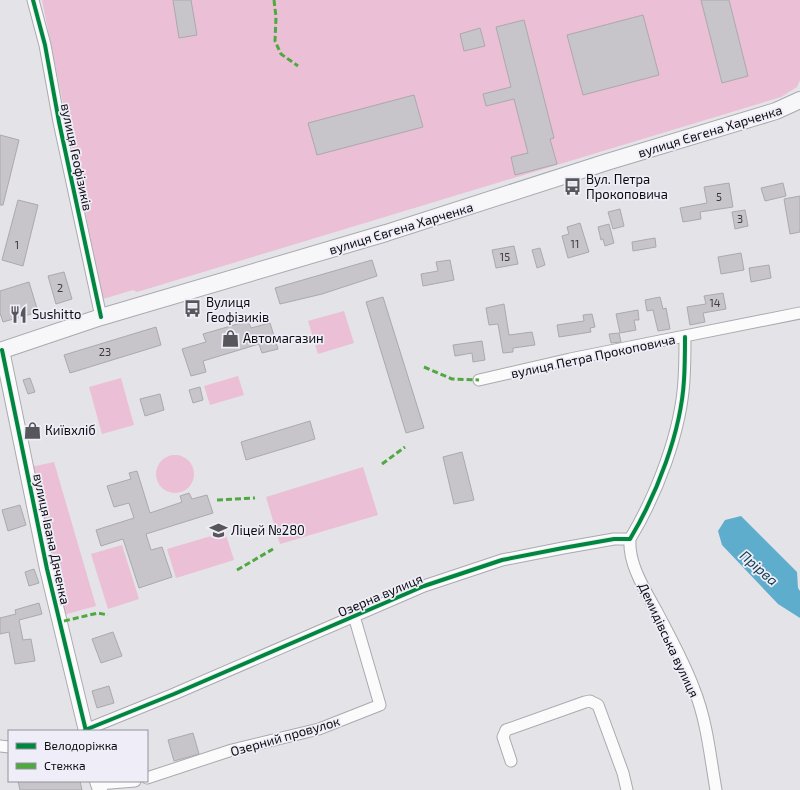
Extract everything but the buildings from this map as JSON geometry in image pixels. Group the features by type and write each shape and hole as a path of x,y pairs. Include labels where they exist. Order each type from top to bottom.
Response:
{"main road":[{"name":"вулиця Євгена Харченка","path":"1,351 101,317 386,233 607,162 776,111 800,100"}],"street":[{"name":"вулиця Геофізиків","path":"33,0 45,45 59,122 101,317"},
{"name":"вулиця Петра Прокоповича","path":"479,380 570,359 800,313"},
{"path":"630,539 642,519 655,489 680,416 684,380 685,336"},
{"name":"вулиця Івана Дяченка","path":"1,351 47,569 86,730"},
{"name":"Озерна вулиця","path":"88,730 424,586 502,560 614,539 630,539"},
{"name":"Демидівська вулиця","path":"630,539 629,549 632,562 695,690 703,718 716,790"},
{"name":"Озерний провулок","path":"148,778 232,750 319,729 380,705 354,616"},
{"path":"511,761 503,737 506,730 585,702 594,702 598,705 623,773 627,790"},
{"path":"98,785 126,782"}],"shaded area":[{"path":"42,0 800,0 800,80 797,87 781,97 137,292 133,290 103,299"},
{"path":"344,311 354,343 318,354 308,321"},
{"path":"238,376 244,395 210,405 204,386"},
{"path":"121,378 134,425 102,434 89,387"},
{"path":"175,455 185,458 191,464 194,474 191,484 185,490 175,493 165,490 159,484 156,474 159,464 165,458"},
{"path":"54,462 96,606 63,615 31,467"},
{"path":"363,467 378,515 280,544 266,497"},
{"path":"225,532 234,560 176,578 167,549"},
{"path":"122,545 139,599 108,609 91,554"}],"water":[{"name":"Прірва","path":"741,516 797,572 798,588 800,591 800,618 778,604 722,545 718,531 725,520"}],"marked path":[{"path":"274,0 276,17 275,41 281,54 298,66"},
{"path":"424,367 452,379 479,380"},
{"path":"382,464 405,447"},
{"path":"217,500 255,498"},
{"path":"237,570 273,549"},
{"path":"64,621 98,613 108,615"}],"cycle path":[{"path":"33,0 45,45 59,122 101,317"},
{"path":"85,730 174,694 424,586 502,560 614,539 630,539 658,483 673,441 682,400 685,337"},
{"path":"2,350 47,569 86,730"}],"place":[{"name":"Вул. Петра Прокоповича","path":"573,186"},
{"name":"Вулиця Геофізиків","path":"193,309"},
{"name":"Sushitto","path":"19,314"},
{"name":"Автомагазин","path":"230,338"},
{"name":"Київхліб","path":"32,430"},
{"name":"Ліцей №280","path":"218,530"}]}
